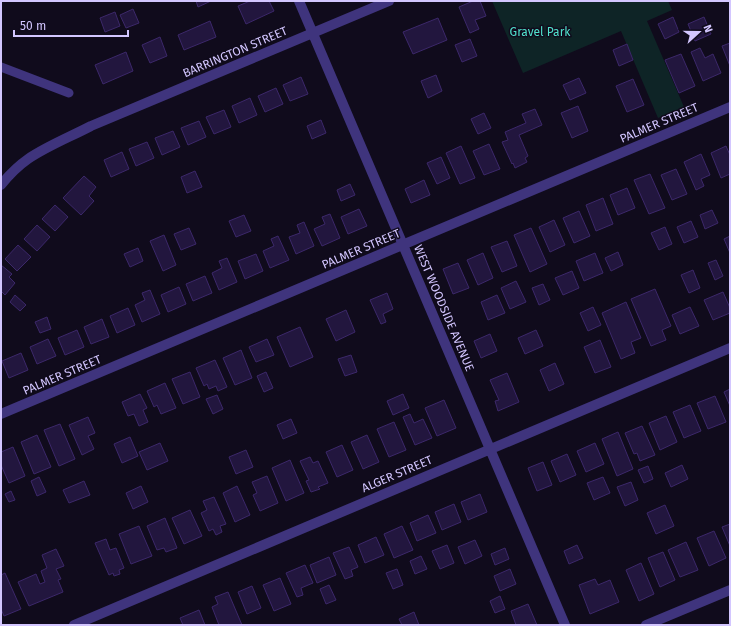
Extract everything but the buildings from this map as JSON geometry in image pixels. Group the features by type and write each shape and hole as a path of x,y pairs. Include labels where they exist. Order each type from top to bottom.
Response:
{"street":[{"name":"WEST WOODSIDE AVENUE","path":"299,1 565,625"},
{"name":"BARRINGTON STREET","path":"1,184 28,159 48,147 91,126 389,1"},
{"name":"PALMER STREET","path":"1,414 730,107"},
{"name":"ALGER STREET","path":"74,625 730,348"},
{"path":"646,625 730,590"}],"lane":[{"path":"1,67 69,93"}],"green space":[{"name":"Gravel Park","path":"492,1 668,1 672,10 647,21 684,107 658,118 621,31 523,73"}]}
